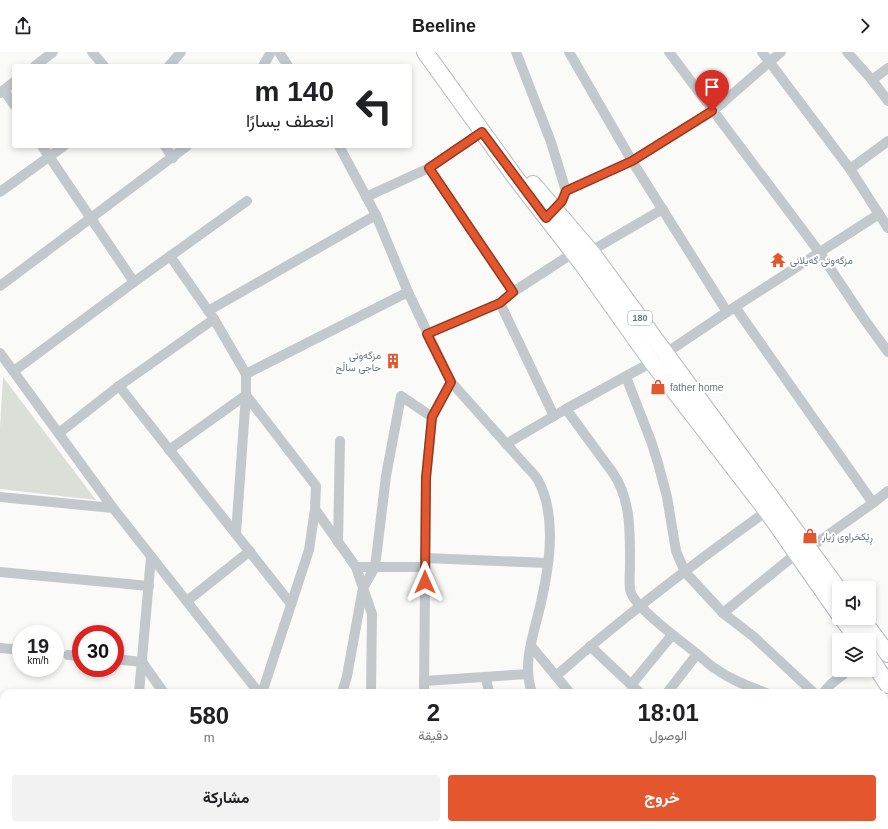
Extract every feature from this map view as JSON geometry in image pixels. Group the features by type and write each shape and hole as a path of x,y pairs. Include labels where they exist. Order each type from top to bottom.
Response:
{"highway":[{"name":"180","path":"425,52 482,132 550,214 591,251 666,353 802,551 832,602"},
{"name":"180","path":"433,52 524,173 573,253 652,362 767,512 832,583"},
{"path":"866,625 888,654"},
{"path":"876,667 888,685"}],"street":[{"path":"38,64 53,52"},
{"path":"92,52 102,64"},
{"path":"264,64 271,52"},
{"path":"279,52 287,64"},
{"path":"516,52 551,142 566,191 562,201 550,214"},
{"path":"569,52 632,161 663,209 731,309 873,503"},
{"path":"669,52 820,253 888,352"},
{"path":"762,52 850,169 888,228"},
{"path":"566,191 632,161 712,111 782,52"},
{"path":"846,52 872,80 888,101"},
{"path":"172,64 180,53"},
{"path":"872,80 888,68"},
{"path":"12,84 2,91 12,103"},
{"path":"366,197 429,168 482,132"},
{"path":"850,169 888,140"},
{"path":"43,148 134,282"},
{"path":"0,192 61,148"},
{"path":"166,148 173,158"},
{"path":"0,286 185,148"},
{"path":"340,148 376,215 408,292 451,382 538,480 545,498 549,519 548,563 530,646 528,674 531,689"},
{"path":"429,168 513,292"},
{"path":"14,371 247,201"},
{"path":"591,251 663,209"},
{"path":"666,353 731,309 879,214"},
{"path":"59,433 211,315 376,215"},
{"path":"427,334 500,303 513,292 573,253"},
{"path":"170,256 211,315 246,374 246,395 236,533"},
{"path":"246,374 408,292"},
{"path":"500,303 554,416"},
{"path":"0,353 113,508 257,689"},
{"path":"506,444 652,362"},
{"path":"626,377 658,463 667,497 676,551 685,572 723,613 754,637 810,689"},
{"path":"424,689 426,478 432,417 451,382"},
{"path":"119,386 291,604"},
{"path":"169,450 246,395"},
{"path":"246,395 316,486 315,509 309,550 261,689"},
{"path":"343,689 347,676 363,588 376,567 386,476 401,396 432,417"},
{"path":"566,409 620,483 624,492 628,512 630,591 640,606 672,635 716,669 751,689"},
{"path":"338,542 340,441"},
{"path":"723,613 802,551 873,503 888,491"},
{"path":"0,497 113,508"},
{"path":"315,509 356,567 372,614 371,689"},
{"path":"556,676 590,646 640,606 720,545 767,512"},
{"path":"187,601 250,552"},
{"path":"139,689 151,557"},
{"path":"356,567 425,563 548,563"},
{"path":"0,572 149,586"},
{"path":"631,685 672,635"},
{"path":"530,646 567,689"},
{"path":"590,646 636,689"},
{"path":"0,648 12,649"},
{"path":"670,689 697,654"},
{"path":"68,655 72,655"},
{"path":"124,660 142,662 161,689"},
{"path":"424,681 528,674"},
{"path":"486,677 488,689"},
{"path":"827,689 840,677"}],"shaded area":[{"path":"3,377 96,500 0,489 0,428"}],"place":[{"name":"مزگەوتی گەیلانی","path":"778,260"},
{"name":"مزگەوتی حاجی ساڵح","path":"393,361"},
{"name":"father home","path":"658,387"},
{"name":"ڕێکخراوی ژیار","path":"810,536"}],"route":[{"path":"425,582 426,478 432,417 451,382 427,334 500,303 513,292 429,168 482,132 546,218 562,201 566,191 632,161 712,111"}]}
